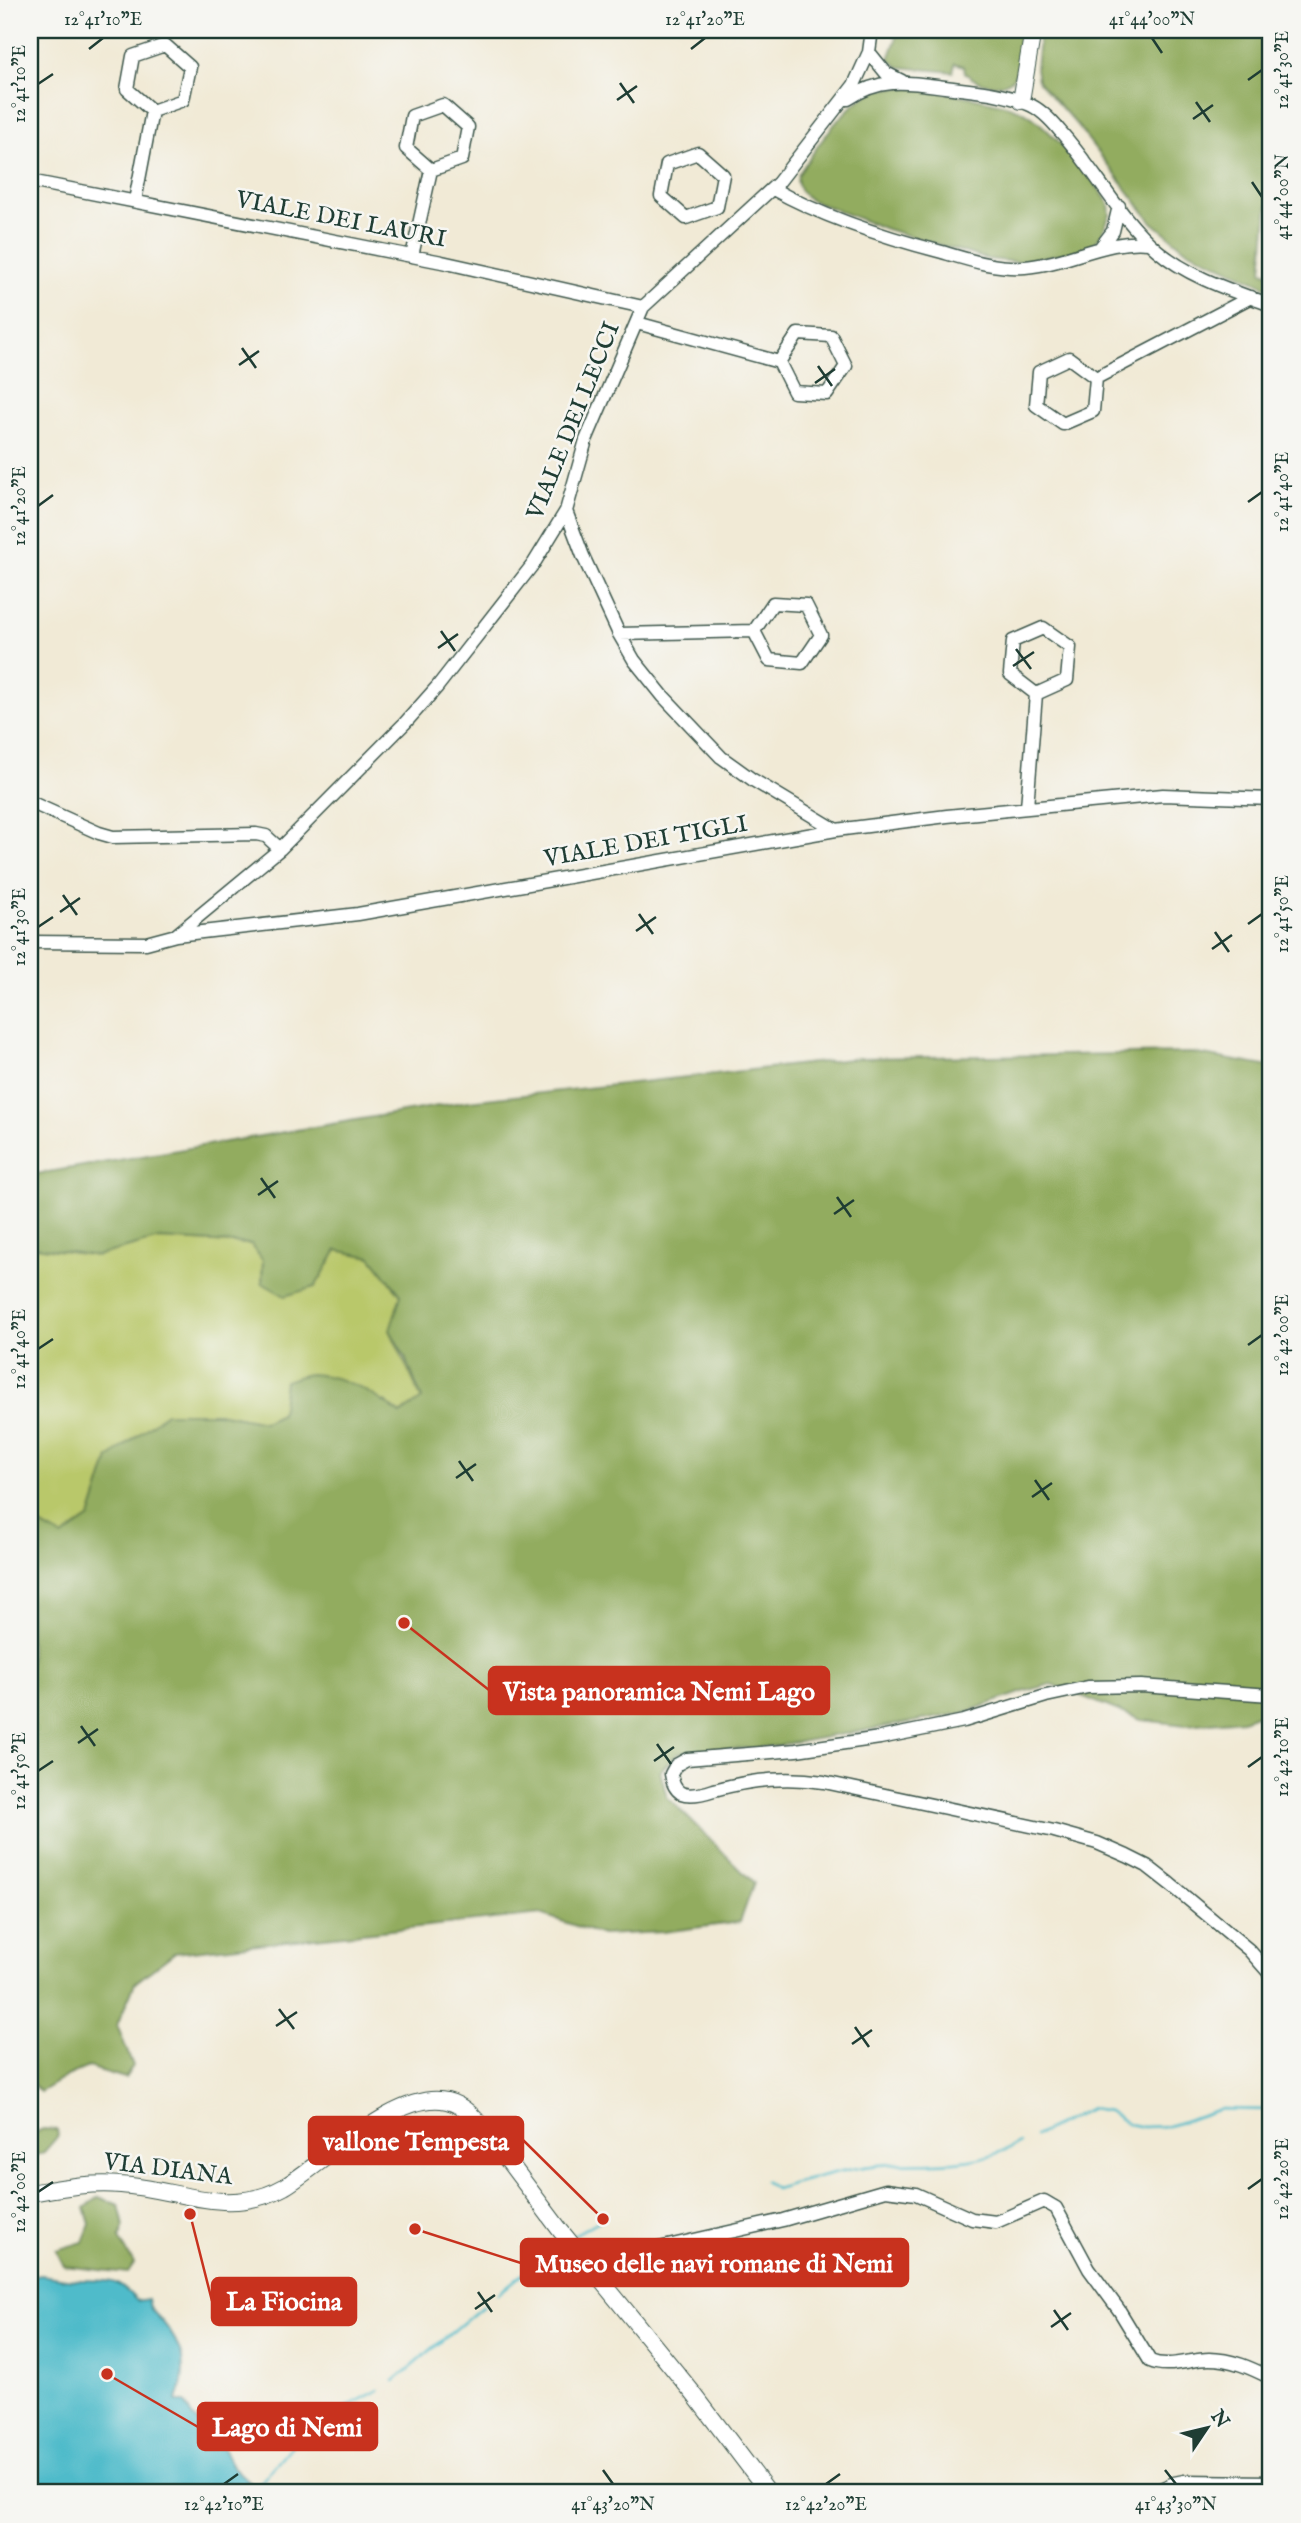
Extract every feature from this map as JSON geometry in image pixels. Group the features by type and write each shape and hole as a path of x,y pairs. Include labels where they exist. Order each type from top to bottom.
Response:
{"street":[{"name":"VIALE DEI LECCI","path":"176,935 280,849 426,699 534,563 566,511 586,440 643,307 773,189 842,103 857,79 869,52 872,30"},
{"path":"1021,101 1033,30"},
{"path":"164,45 190,67 186,89 183,100 152,111 127,89 133,56 164,45"},
{"path":"869,52 886,74 904,81 999,95 1021,101 1044,114 1063,133 1149,243 1184,269 1271,305"},
{"path":"842,103 871,87 904,81"},
{"path":"443,105 468,127 464,149 462,159 431,170 406,148 412,116 443,105"},
{"path":"135,201 152,111"},
{"path":"717,207 686,218 677,211 661,196 667,164 698,153 723,175 717,207 731,226"},
{"path":"412,256 431,170"},
{"name":"VIALE DEI LAURI","path":"30,180 412,256 643,307"},
{"path":"773,189 800,203 891,238 992,265 1036,266 1122,242 1149,243"},
{"path":"1097,251 1112,231 1119,206"},
{"path":"1096,378 1251,298"},
{"path":"637,323 779,362 794,391 827,394 846,366 831,336 798,334 779,362"},
{"path":"1069,358 1096,378 1093,411 1073,420 1063,424 1036,405 1039,372 1069,358"},
{"path":"566,511 618,634 639,667 710,748 744,775 836,830"},
{"path":"773,603 806,605 821,635 802,663 769,660 754,631 773,603"},
{"path":"1043,628 1070,647 1067,680 1036,694 1010,674 1013,641 1043,628"},
{"path":"618,634 754,631"},
{"path":"1027,807 1036,694"},
{"name":"VIALE DEI TIGLI","path":"30,942 146,943 176,935 358,914 836,830 1027,807 1163,795 1271,799"},
{"path":"30,803 99,833 113,836 256,834 265,836 280,849"},
{"path":"1271,1695 1141,1686 1081,1688 1059,1692 964,1721 865,1741 762,1754 687,1759 676,1765 671,1774 676,1787 688,1794 762,1779 824,1782 1054,1831 1097,1843 1154,1871 1250,1950 1271,1975"},
{"name":"VIA DIANA","path":"30,2193 74,2186 112,2184 219,2202 246,2201 271,2194 293,2182 371,2125 392,2113 437,2100 460,2106 478,2122 769,2493"},
{"path":"579,2254 609,2257 637,2253 783,2220 886,2190 916,2194 987,2223 996,2222 1044,2201 1056,2208 1089,2269 1125,2319 1150,2361 1162,2365 1204,2359 1221,2360 1244,2365 1271,2378"},
{"path":"1152,2493 1174,2483 1184,2482 1271,2482"}],"green space":[{"path":"880,30 1023,30 1018,69 1008,82 994,85 971,78 965,73 964,66 955,63 953,72 899,67 889,59 897,37"},
{"path":"1040,30 1271,30 1271,168 1262,271 1271,274 1271,289 1185,249 1152,222 1076,124 1038,81 1036,68"},
{"path":"919,88 997,103 1020,110 1042,125 1093,181 1109,204 1110,214 1102,234 1083,250 1017,262 987,259 886,229 813,201 803,194 798,175 832,127 853,105 880,89"},
{"path":"1192,1053 1271,1067 1271,1709 1243,1720 1186,1725 1141,1720 1052,1684 963,1713 776,1746 678,1753 660,1771 667,1797 754,1883 740,1922 663,1932 602,1935 541,1914 174,1953 135,1983 117,2025 133,2066 125,2078 88,2067 40,2092 30,2081 30,1509 37,1523 62,1537 90,1518 109,1458 166,1413 218,1413 264,1422 281,1414 285,1381 311,1374 347,1382 400,1414 422,1399 405,1357 390,1330 401,1295 371,1257 337,1250 315,1287 285,1296 262,1283 263,1261 251,1244 159,1239 96,1256 30,1246 30,1175 468,1101 860,1058"},
{"path":"159,1239 252,1244 263,1261 262,1283 315,1287 337,1250 371,1257 401,1296 390,1330 422,1400 400,1414 385,1402 281,1414 264,1422 218,1413 109,1458 90,1518 62,1537 37,1523 30,1509 30,1246 96,1256"},
{"path":"43,2129 57,2130 58,2136 44,2152 30,2158 30,2135"},
{"path":"99,2197 119,2205 124,2226 119,2239 134,2264 128,2273 64,2266 56,2250 83,2242 90,2224 85,2208"}],"water":[{"path":"41,2275 112,2282 123,2287 137,2301 148,2299 151,2309 180,2350 183,2370 176,2402 185,2402 192,2417 216,2436 231,2465 258,2493 30,2493 30,2277"}],"waterway":[{"path":"1035,2136 1091,2108 1108,2111 1128,2124 1143,2127 1169,2126 1220,2109 1271,2110"},
{"path":"764,2181 775,2189 862,2167 973,2160 1020,2143"},
{"path":"575,2234 603,2219"},
{"path":"498,2294 562,2241"},
{"path":"394,2381 483,2306"},
{"path":"256,2488 296,2441 348,2406 379,2390"}],"place":[{"name":"Vista panoramica Nemi Lago","path":"404,1623"},
{"name":"La Fiocina","path":"190,2214"},
{"name":"vallone Tempesta","path":"603,2219"},
{"name":"Museo delle navi romane di Nemi","path":"415,2229"},
{"name":"Lago di Nemi","path":"107,2374"}]}
